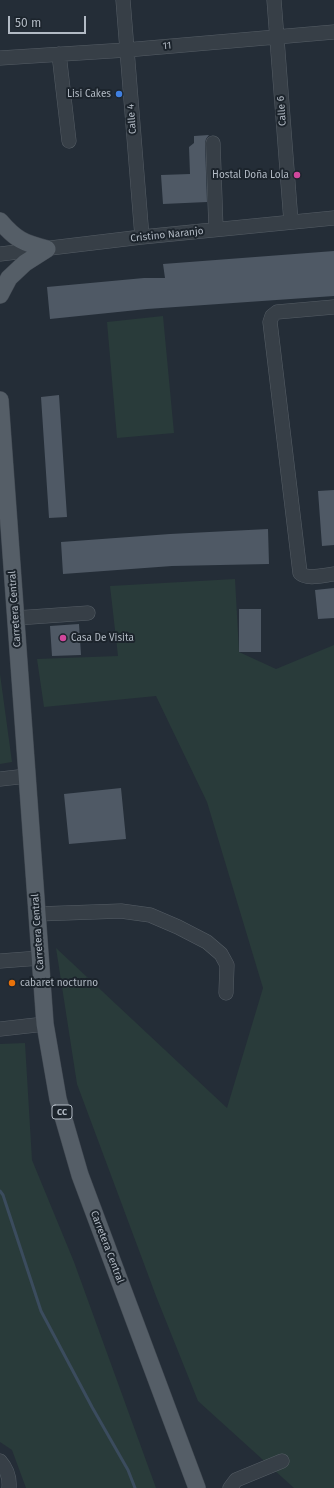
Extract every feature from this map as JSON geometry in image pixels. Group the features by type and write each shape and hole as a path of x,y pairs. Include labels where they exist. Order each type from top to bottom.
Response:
{"main road":[{"path":"0,222 12,235 26,244 47,249"},
{"path":"0,294 9,278 25,262 47,249"},
{"name":"Carretera Central","path":"0,400 45,1024 58,1099 80,1175 197,1488"}],"street":[{"name":"Calle 4","path":"123,0 142,237"},
{"name":"Calle 6","path":"274,0 291,222"},
{"name":"11","path":"0,58 126,50 334,32"},
{"path":"59,54 69,141"},
{"path":"213,143 216,229"},
{"name":"Cristino Naranjo","path":"0,254 216,229 334,218"},
{"path":"334,307 277,312 272,316 270,322 300,573 303,576 310,577 334,574"},
{"path":"16,618 88,613"},
{"path":"0,779 27,776"},
{"path":"37,914 121,911 135,912 157,918 207,942 221,954 227,965 226,993"},
{"path":"0,961 40,958"},
{"path":"0,1029 45,1024"},
{"path":"0,1461 6,1468 9,1476 9,1488"},
{"path":"230,1488 236,1480 282,1461"}],"shaded area":[{"path":"163,316 174,433 117,438 107,322"},
{"path":"235,579 239,652 276,669 334,645 334,1488 294,1488 198,1401 156,1296 77,1084 56,948 227,1108 263,988 207,802 156,696 44,707 37,659 118,656 110,586"},
{"path":"0,674 12,762 0,764"},
{"path":"25,1043 32,1160 74,1262 156,1488 26,1488 12,1450 0,1442 0,1044"}],"building":[{"path":"209,135 205,143 207,202 163,204 161,175 190,174 189,147 194,143 194,136"},
{"path":"334,251 334,296 147,309 50,319 47,287 144,278 165,278 163,264"},
{"path":"59,395 67,517 49,518 41,397"},
{"path":"334,490 334,545 322,546 318,491"},
{"path":"268,529 269,564 172,566 63,574 61,542"},
{"path":"334,588 334,618 318,619 315,590"},
{"path":"239,609 261,609 261,652 239,652"},
{"path":"79,624 81,655 52,656 50,626"},
{"path":"121,788 126,839 69,844 64,794"}],"waterway":[{"path":"0,1191 3,1195 41,1311 92,1407 128,1470 135,1488"}],"place":[{"name":"Lisi Cakes","path":"119,94"},
{"name":"Hostal Doña Lola","path":"297,175"},
{"name":"Casa De Visita","path":"63,638"},
{"name":"cabaret nocturno","path":"12,983"}]}
